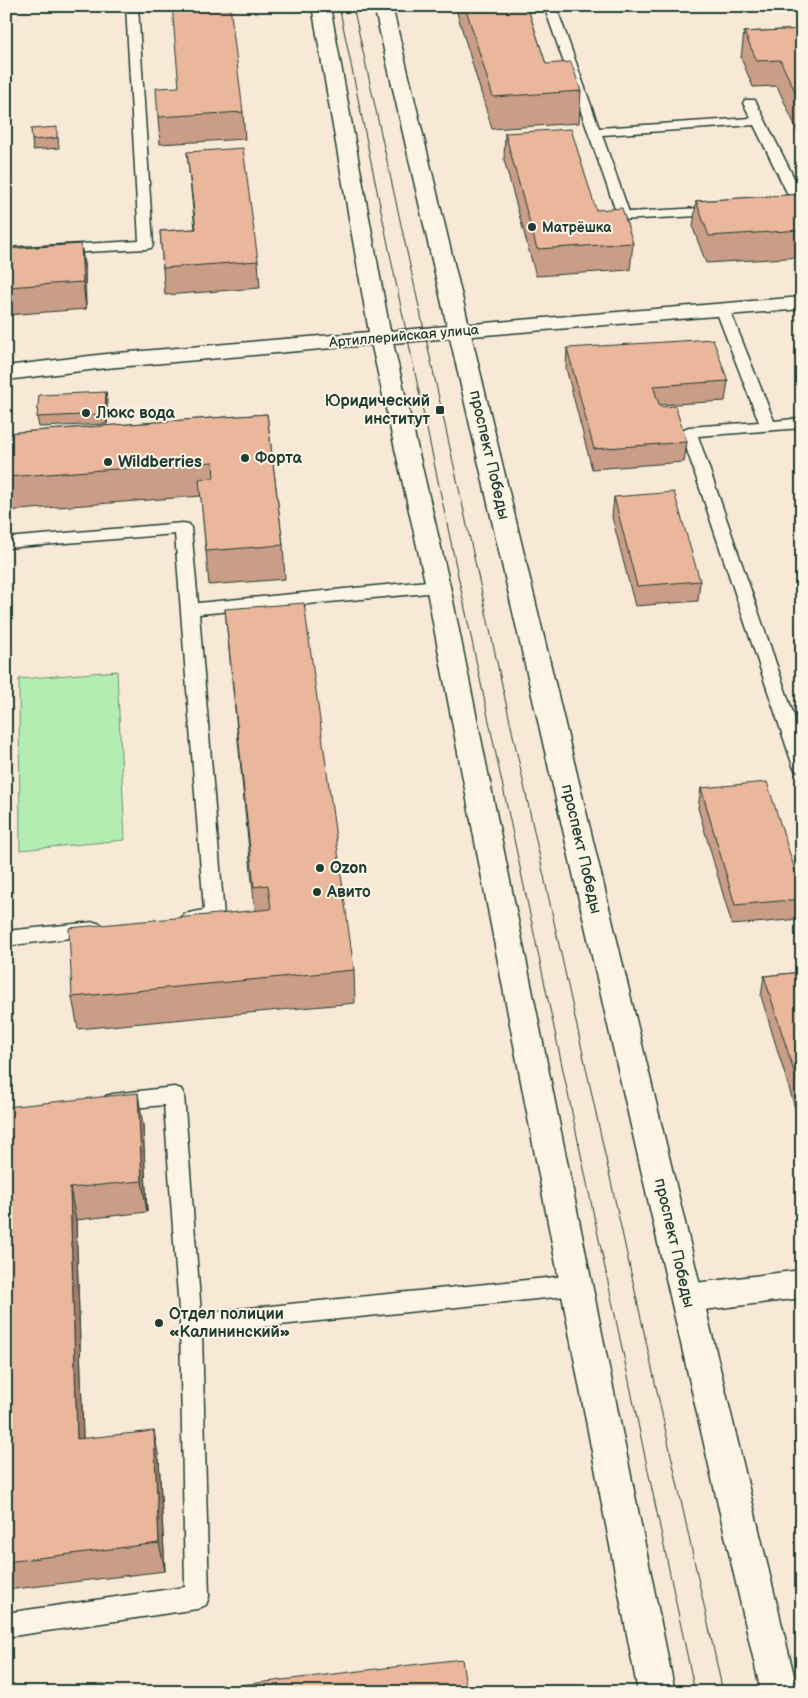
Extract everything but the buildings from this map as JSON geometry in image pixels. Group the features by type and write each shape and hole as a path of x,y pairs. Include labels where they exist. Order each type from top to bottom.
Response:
{"main road":[{"path":"321,6 381,338 438,586 657,1692"},
{"name":"проспект Победы","path":"383,6 780,1692"},
{"name":"Артиллерийская улица","path":"6,373 106,361 722,308 802,303"},
{"path":"687,1298 802,1284"}],"lane":[{"path":"6,252 146,245 132,6"},
{"path":"550,6 624,217 732,210"},
{"path":"750,103 797,186 800,206 771,208"},
{"path":"594,132 759,121"},
{"path":"722,308 768,426"},
{"path":"802,423 689,432 802,766"},
{"path":"6,543 183,528 214,916 175,920"},
{"path":"190,609 438,586"},
{"path":"6,939 115,927"},
{"path":"6,1625 197,1597 191,1324 174,1095 95,1104"},
{"path":"191,1324 576,1285"}],"green space":[{"path":"117,671 125,840 20,850 19,679"}],"tram line":[{"path":"339,6 397,288 695,1692"},
{"path":"353,6 723,1692"}],"place":[{"name":"Матрёшка","path":"532,227"},
{"name":"Юридический институт","path":"440,410"},
{"name":"Люкс вода","path":"86,413"},
{"name":"Форта","path":"245,458"},
{"name":"Wildberries","path":"108,462"},
{"name":"Ozon","path":"320,868"},
{"name":"Авито","path":"317,892"},
{"name":"Отдел полиции «Калининский»","path":"159,1323"}]}
